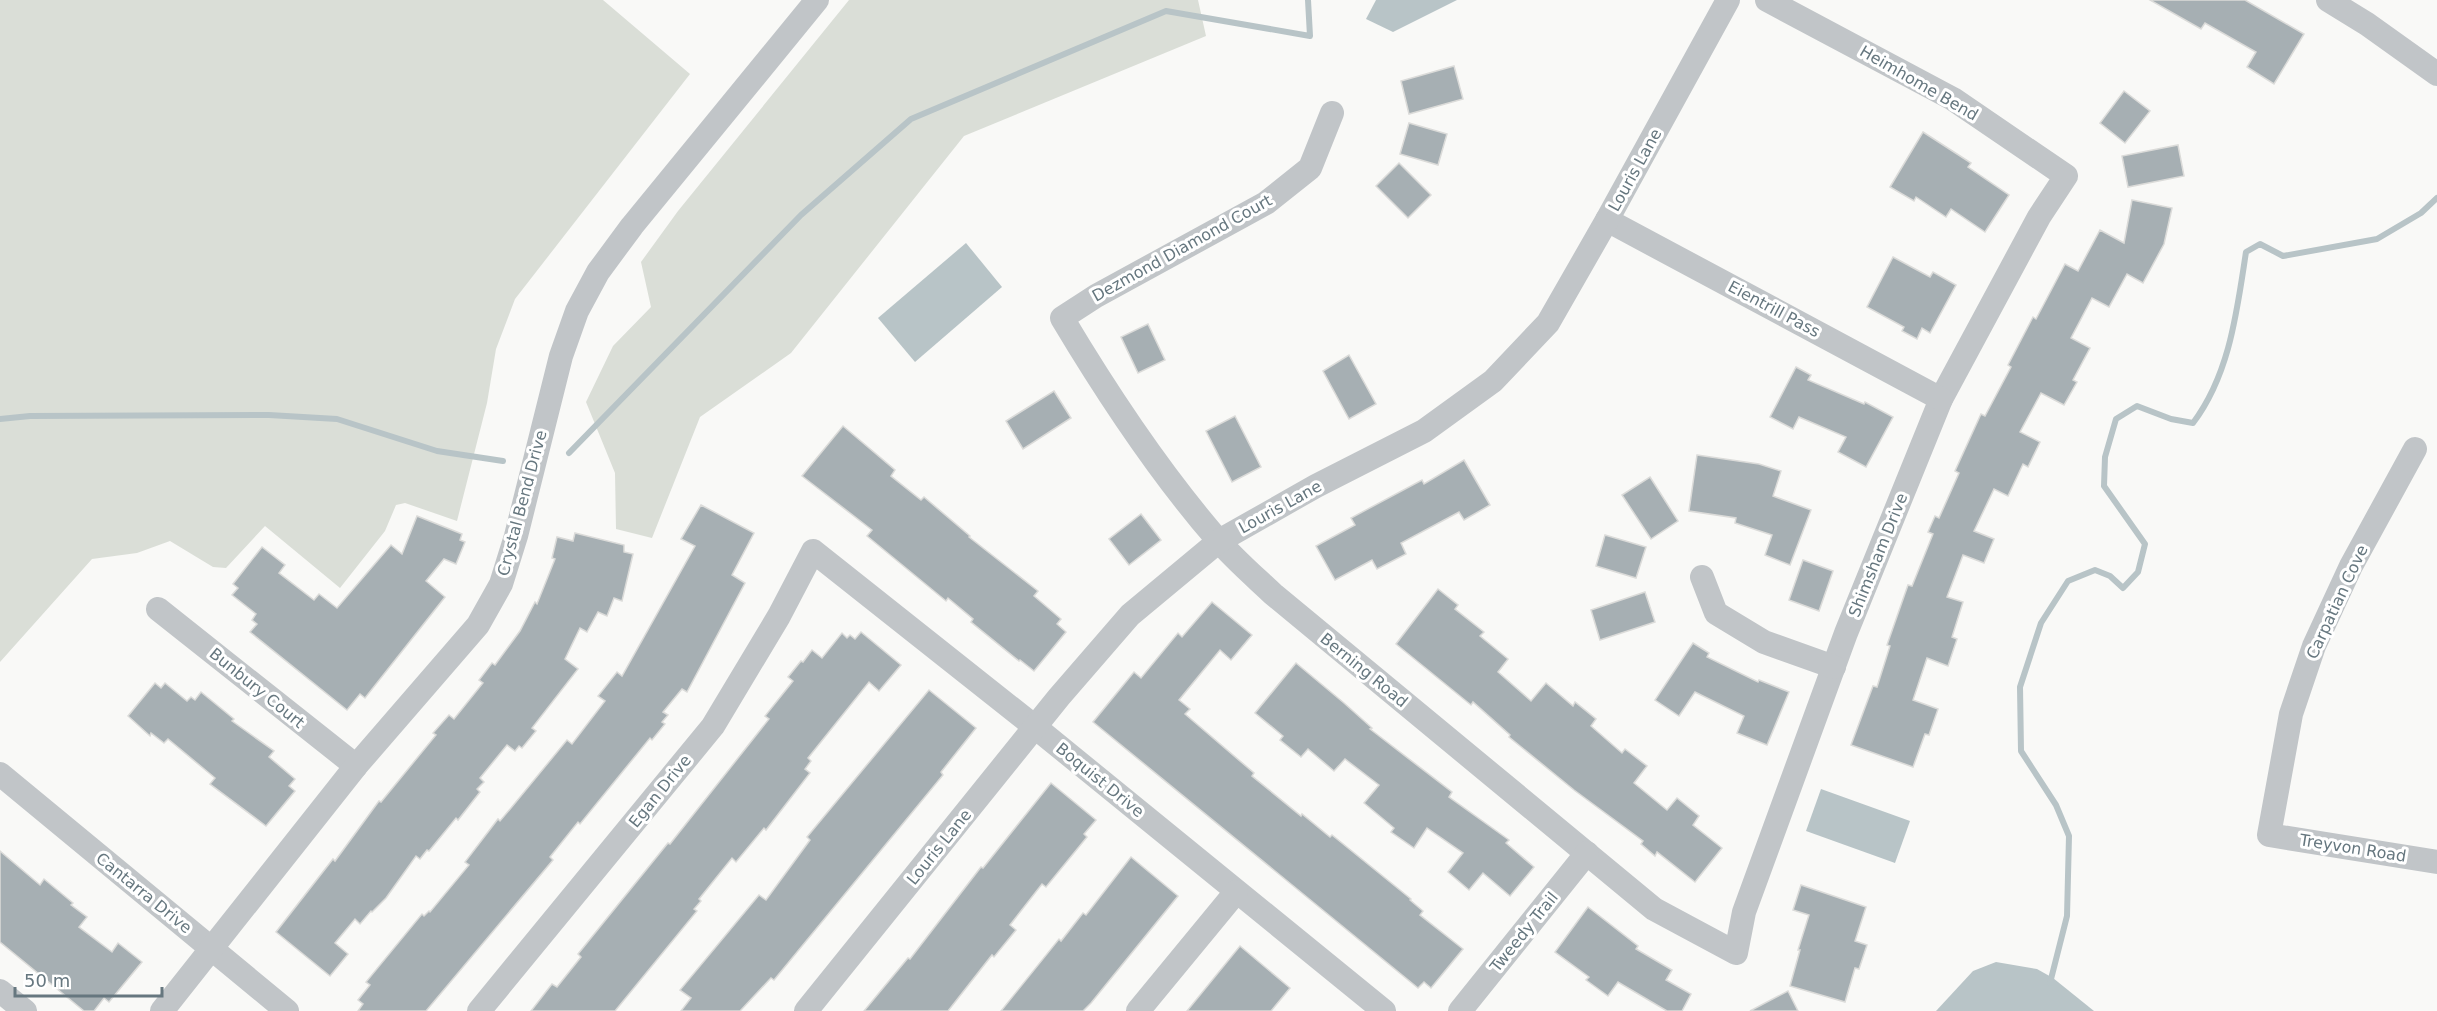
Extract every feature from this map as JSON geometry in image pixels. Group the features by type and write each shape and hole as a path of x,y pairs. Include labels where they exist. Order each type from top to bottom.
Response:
{"street":[{"name":"Crystal Bend Drive","path":"162,1011 356,766 478,625 501,584 516,536 561,356 577,311 598,272 632,226 817,0"},
{"name":"Louris Lane","path":"806,1011 1035,727 1130,615 1219,541 1316,486 1424,431 1493,381 1548,323 1728,0"},
{"name":"Heimhome Bend","path":"1767,0 1953,99 2066,176"},
{"path":"2328,0 2367,24 2437,74"},
{"name":"Dezmond Diamond Court","path":"1063,317 1096,296 1266,203 1310,168 1332,113"},
{"name":"Shimsham Drive","path":"1736,953 1744,912 1834,667 1941,399 2039,217 2066,176"},
{"name":"Eientrill Pass","path":"1607,219 1941,399"},
{"name":"Berning Road","path":"1063,317 1105,390 1187,502 1219,541 1273,594 1654,909 1736,953"},
{"name":"Carpatian Cove","path":"2269,835 2291,714 2314,646 2351,566 2415,449"},
{"name":"Boquist Drive","path":"813,551 1035,727 1384,1011"},
{"name":"Egan Drive","path":"479,1011 713,726 779,616 813,551"},
{"path":"1702,577 1716,613 1764,642 1834,667"},
{"name":"Bunbury Court","path":"158,609 356,766"},
{"name":"Cantarra Drive","path":"0,774 287,1011"},
{"name":"Treyvon Road","path":"2269,835 2437,862"},
{"name":"Tweedy Trail","path":"1460,1011 1587,853"},
{"path":"1138,1011 1236,892"},
{"path":"0,991 25,1011"}],"shaded area":[{"path":"0,0 603,0 690,74 515,299 496,349 487,403 457,521 405,503 396,505 385,531 340,588 265,526 226,568 213,567 170,541 137,553 92,559 0,662"},
{"path":"849,0 1198,0 1206,36 964,136 791,353 700,417 652,538 616,529 615,473 586,402 613,346 651,307 641,262 678,211"},
{"path":"1376,0 1457,0 1393,32 1366,19"},
{"path":"966,243 1002,287 915,362 878,318"},
{"path":"1821,789 1910,821 1895,863 1806,831"},
{"path":"1996,962 2037,969 2053,978 2094,1011 1936,1011 1973,971"}],"building":[{"path":"2150,0 2245,0 2304,34 2274,84 2247,67 2256,52 2205,23 2201,29"},
{"path":"1454,66 1463,99 1409,114 1401,81"},
{"path":"2124,91 2150,111 2125,143 2100,123"},
{"path":"1409,123 1447,134 1438,165 1400,154"},
{"path":"1923,132 1971,163 1968,167 2009,195 1985,232 1951,209 1946,217 1916,197 1914,201 1890,187"},
{"path":"2178,145 2184,176 2128,187 2122,156"},
{"path":"1399,163 1431,195 1408,218 1376,186"},
{"path":"2132,200 2172,208 2164,244 2143,283 2127,274 2109,307 2092,298 2071,338 2090,348 2073,380 2077,382 2064,405 2041,393 2020,432 2040,442 2028,467 2023,464 2008,496 1994,489 1974,531 1994,539 1984,563 1963,555 1947,597 1963,602 1952,637 1957,639 1948,666 1927,658 1913,700 1938,709 1929,735 1925,734 1913,767 1851,745 1873,686 1877,687 1890,646 1887,645 1908,585 1912,586 1933,534 1928,532 1935,516 1939,518 1959,473 1955,471 1981,414 1985,416 2011,367 2008,365 2033,317 2036,319 2065,264 2078,271 2100,230 2124,243"},
{"path":"1893,257 1930,277 1933,272 1956,285 1930,333 1922,328 1917,339 1902,331 1904,327 1867,307"},
{"path":"1148,324 1165,360 1138,373 1121,337"},
{"path":"1349,355 1376,404 1349,419 1323,371"},
{"path":"1796,367 1811,375 1808,380 1864,404 1865,402 1893,417 1866,467 1838,452 1846,437 1799,417 1793,429 1770,417"},
{"path":"1054,391 1071,418 1023,449 1006,421"},
{"path":"1235,416 1261,467 1232,482 1206,431"},
{"path":"843,426 895,470 891,476 921,500 924,497 969,537 1038,591 1034,596 1061,619 1057,624 1066,632 1034,671 971,622 973,619 948,598 946,601 867,536 872,530 802,476"},
{"path":"1697,455 1759,464 1781,471 1773,496 1811,510 1790,565 1765,555 1772,535 1735,523 1736,518 1689,511"},
{"path":"1464,460 1490,505 1464,520 1459,512 1401,543 1406,554 1377,569 1372,560 1335,580 1316,546 1355,525 1351,518 1422,480 1424,484"},
{"path":"1650,477 1678,521 1651,539 1622,495"},
{"path":"701,505 754,533 732,575 745,583 687,692 682,689 663,712 668,715 662,722 665,724 652,740 650,738 580,824 578,822 550,857 553,860 426,1011 358,1011 363,1004 358,1000 370,985 366,982 422,914 424,916 430,912 469,865 465,862 498,819 500,821 567,740 572,744 605,701 598,696 617,672 622,676 695,546 681,539"},
{"path":"1141,514 1161,540 1129,565 1109,539"},
{"path":"417,516 462,534 460,540 465,542 456,564 444,559 426,581 445,597 365,698 360,694 347,710 250,632 257,624 252,620 256,614 232,595 238,588 233,584 262,547 285,565 279,573 314,600 319,594 337,608 391,545 402,554"},
{"path":"575,533 624,545 624,552 633,554 622,601 614,598 607,616 598,612 587,632 580,628 565,659 578,669 532,728 536,731 522,748 519,746 515,751 507,745 480,778 484,782 477,789 480,792 458,820 456,818 420,859 416,856 386,898 360,924 355,919 335,943 348,954 330,976 276,932 333,859 335,861 379,801 381,802 436,735 433,733 449,715 454,719 483,683 479,680 492,663 495,665 520,631 535,602 537,604 555,559 552,558 557,537 573,541"},
{"path":"1605,535 1646,547 1636,578 1596,566"},
{"path":"1803,560 1833,571 1819,611 1789,600"},
{"path":"1438,589 1458,605 1455,609 1484,632 1480,636 1508,659 1498,672 1531,701 1546,683 1573,706 1575,702 1596,719 1591,726 1622,753 1625,749 1647,766 1634,783 1667,810 1677,798 1699,816 1693,825 1722,848 1695,882 1657,852 1655,856 1641,844 1643,841 1574,790 1509,737 1510,735 1473,702 1471,705 1396,644"},
{"path":"1645,592 1655,622 1600,640 1591,610"},
{"path":"1212,602 1252,635 1231,660 1220,650 1179,700 1190,709 1185,714 1254,773 1252,776 1301,816 1302,814 1330,837 1332,835 1411,899 1423,911 1420,915 1463,949 1431,988 1424,982 1418,988 1093,722 1134,672 1141,678 1178,633 1182,637"},
{"path":"861,632 901,665 879,691 869,682 808,758 811,761 805,769 810,773 766,830 764,828 736,862 732,858 699,899 701,901 694,909 697,911 615,1011 531,1011 552,984 557,987 581,957 578,954 668,843 670,844 769,719 765,716 793,681 788,677 801,661 803,662 812,650 822,658 842,633 847,638 850,635 855,639"},
{"path":"1693,643 1709,653 1707,657 1758,682 1759,680 1789,692 1767,745 1737,733 1744,716 1695,692 1679,716 1655,700"},
{"path":"1296,663 1372,728 1370,729 1452,792 1449,797 1509,840 1506,843 1534,867 1510,896 1483,873 1469,890 1448,872 1463,853 1427,828 1414,848 1391,832 1394,828 1364,803 1379,785 1345,759 1334,771 1308,749 1301,757 1280,740 1283,736 1255,713"},
{"path":"155,683 161,688 165,683 187,701 191,697 195,700 201,692 234,719 232,721 274,751 269,757 295,779 289,786 295,791 266,826 210,784 215,778 168,739 164,743 151,733 150,736 128,716"},
{"path":"929,690 976,728 941,772 943,775 774,980 771,978 740,1011 681,1011 691,998 680,990 759,895 766,900 810,840 807,837"},
{"path":"1051,783 1096,820 1084,834 1087,837 1046,887 1042,884 1010,925 1016,930 994,957 992,955 948,1011 864,1011 908,958 910,959 981,867 983,868"},
{"path":"0,851 40,885 44,879 73,903 71,905 87,917 79,927 112,952 118,943 142,962 109,1002 104,998 94,1011 84,1011 0,942"},
{"path":"1131,857 1178,896 1091,1003 1083,1011 1001,1011 1059,939 1061,941 1083,913 1086,915"},
{"path":"1801,885 1866,907 1855,941 1867,945 1859,969 1855,968 1845,1002 1790,986 1809,915 1793,910"},
{"path":"1588,907 1638,946 1636,949 1672,970 1666,980 1691,994 1682,1011 1667,1011 1618,982 1608,996 1586,980 1589,977 1555,952"},
{"path":"1240,946 1290,988 1271,1011 1187,1011"},
{"path":"1788,991 1798,1011 1750,1011"}],"waterway":[{"path":"569,453 801,215 911,119 1166,11 1310,36 1308,0"},
{"path":"2050,983 2067,916 2069,836 2056,805 2021,751 2020,687 2041,623 2068,581 2095,570 2110,576 2123,588 2138,572 2145,544 2104,486 2105,457 2116,419 2137,406 2171,419 2193,423 2206,404 2224,363 2235,319 2246,252 2260,244 2283,256 2377,239 2421,213 2437,198"},
{"path":"0,419 30,416 269,415 337,419 437,451 503,461"}]}
